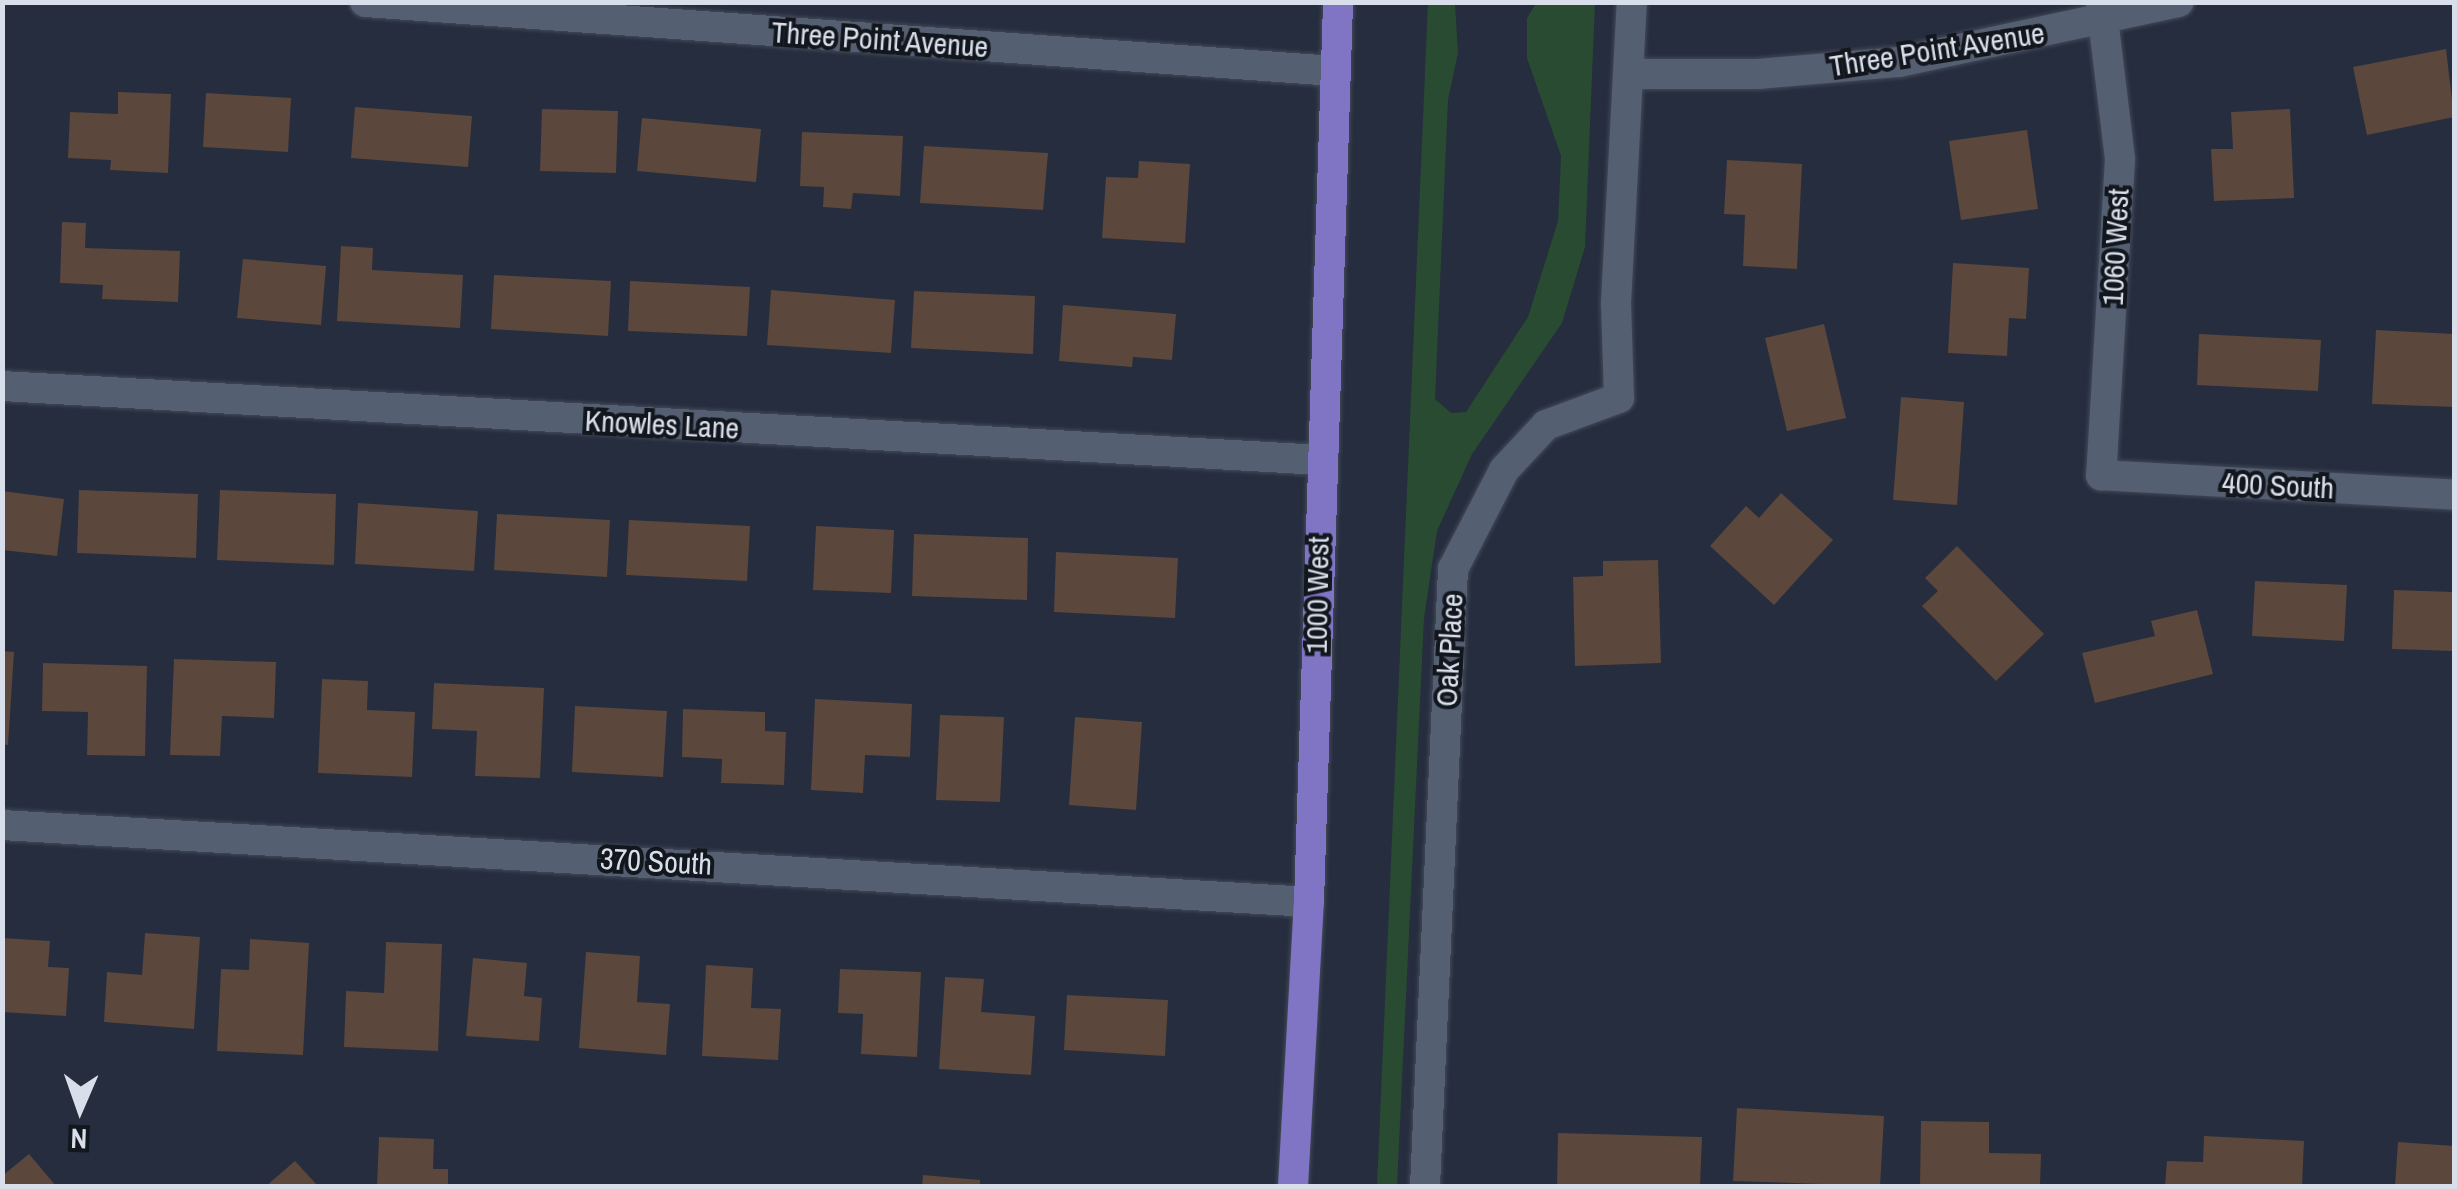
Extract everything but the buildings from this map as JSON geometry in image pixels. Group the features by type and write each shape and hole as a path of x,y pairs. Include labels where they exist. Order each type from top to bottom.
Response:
{"main road":[{"name":"1000 West","path":"1293,1186 1310,902 1338,2"}],"street":[{"name":"Three Point Avenue","path":"366,2 1335,71"},
{"path":"1632,2 1632,74"},
{"name":"Three Point Avenue","path":"1632,74 1758,74 1900,62 2101,11 2180,2"},
{"name":"1060 West","path":"2101,11 2120,159 2101,475"},
{"name":"Oak Place","path":"1426,1186 1453,569 1504,470 1546,425 1619,398 1616,303 1632,74"},
{"name":"Knowles Lane","path":"2,386 1321,460"},
{"name":"400 South","path":"2101,475 2454,495"},
{"name":"370 South","path":"2,824 1310,902"}],"green space":[{"path":"1428,2 1455,3 1458,53 1448,100 1435,399 1451,413 1466,412 1528,317 1558,221 1561,156 1527,58 1527,18 1536,3 1595,3 1585,247 1562,323 1472,454 1437,531 1424,618 1397,1186 1377,1186"}]}
